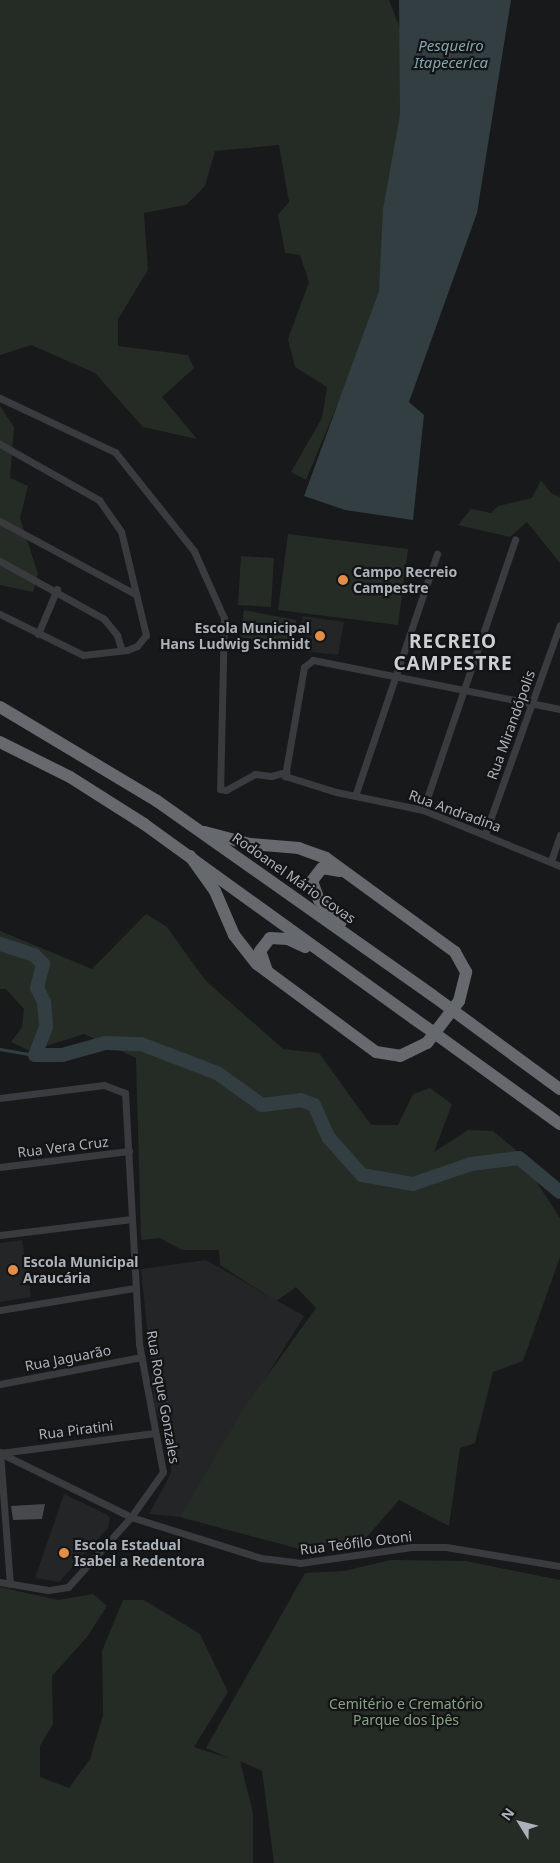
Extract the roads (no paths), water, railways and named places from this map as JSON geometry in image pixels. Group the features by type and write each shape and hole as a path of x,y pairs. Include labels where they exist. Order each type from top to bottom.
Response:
{"highway":[{"name":"Rodoanel Mário Covas","path":"0,706 204,832 560,1088"},
{"path":"0,742 70,777 190,856 560,1124"},
{"path":"190,856 215,892 237,940 268,973 376,1052 391,1057 400,1056 427,1043 459,1001 465,986 462,961 446,944 349,874 314,852 250,844 204,832"},
{"path":"349,874 322,868 312,881 313,889 362,944"},
{"path":"268,973 260,951 264,943 278,937 337,963"}],"street":[{"path":"0,398 115,452 194,551 224,618 220,789 226,790 255,774 271,776 286,772 304,668 313,660 533,702 560,709"},
{"path":"0,444 99,500 121,531 146,634 137,646 83,655 0,614"},
{"path":"0,521 135,594"},
{"path":"423,810 515,539"},
{"path":"355,796 437,554"},
{"path":"0,560 57,590 104,618 117,635 121,648"},
{"path":"38,634 57,590"},
{"name":"Rua Mirandópolis","path":"485,834 560,625"},
{"name":"Rua Andradina","path":"286,772 288,779 355,796 423,810 560,866"},
{"path":"551,861 560,835"},
{"name":"Rua Roque Gonzales","path":"0,1098 104,1085 125,1092 135,1288 141,1357 163,1472 131,1517 68,1587 54,1590 10,1584"},
{"name":"Rua Vera Cruz","path":"0,1167 129,1151"},
{"path":"0,1235 132,1219"},
{"path":"0,1310 135,1288"},
{"name":"Rua Jaguarão","path":"0,1384 141,1357"},
{"name":"Rua Piratini","path":"0,1453 155,1433"},
{"path":"0,1453 10,1584 0,1582"},
{"name":"Rua Teófilo Otoni","path":"0,1453 131,1517 280,1562 446,1547 560,1566"}],"water":[{"name":"Pesqueiro Itapecerica","path":"399,0 511,0 477,213 409,402 424,415 413,520 345,510 304,496 379,291 383,209 400,115"}],"waterway":[{"path":"0,944 34,955 43,964 37,988 44,1002 46,1027 35,1055 62,1055 105,1043 141,1044 217,1073 262,1105 301,1100 314,1105 329,1138 362,1175 413,1184 471,1164 519,1158 560,1192"},
{"path":"0,1049 35,1055"}],"place":[{"name":"Campo Recreio Campestre","path":"343,580"},
{"name":"Escola Municipal Hans Ludwig Schmidt","path":"320,636"},
{"name":"Escola Municipal Araucária","path":"13,1270"},
{"name":"Escola Estadual Isabel a Redentora","path":"64,1553"}],"district":[{"name":"RECREIO CAMPESTRE","path":"453,653"}],"park label":[{"name":"Cemitério e Crematório Parque dos Ipês","path":"406,1712"}]}
